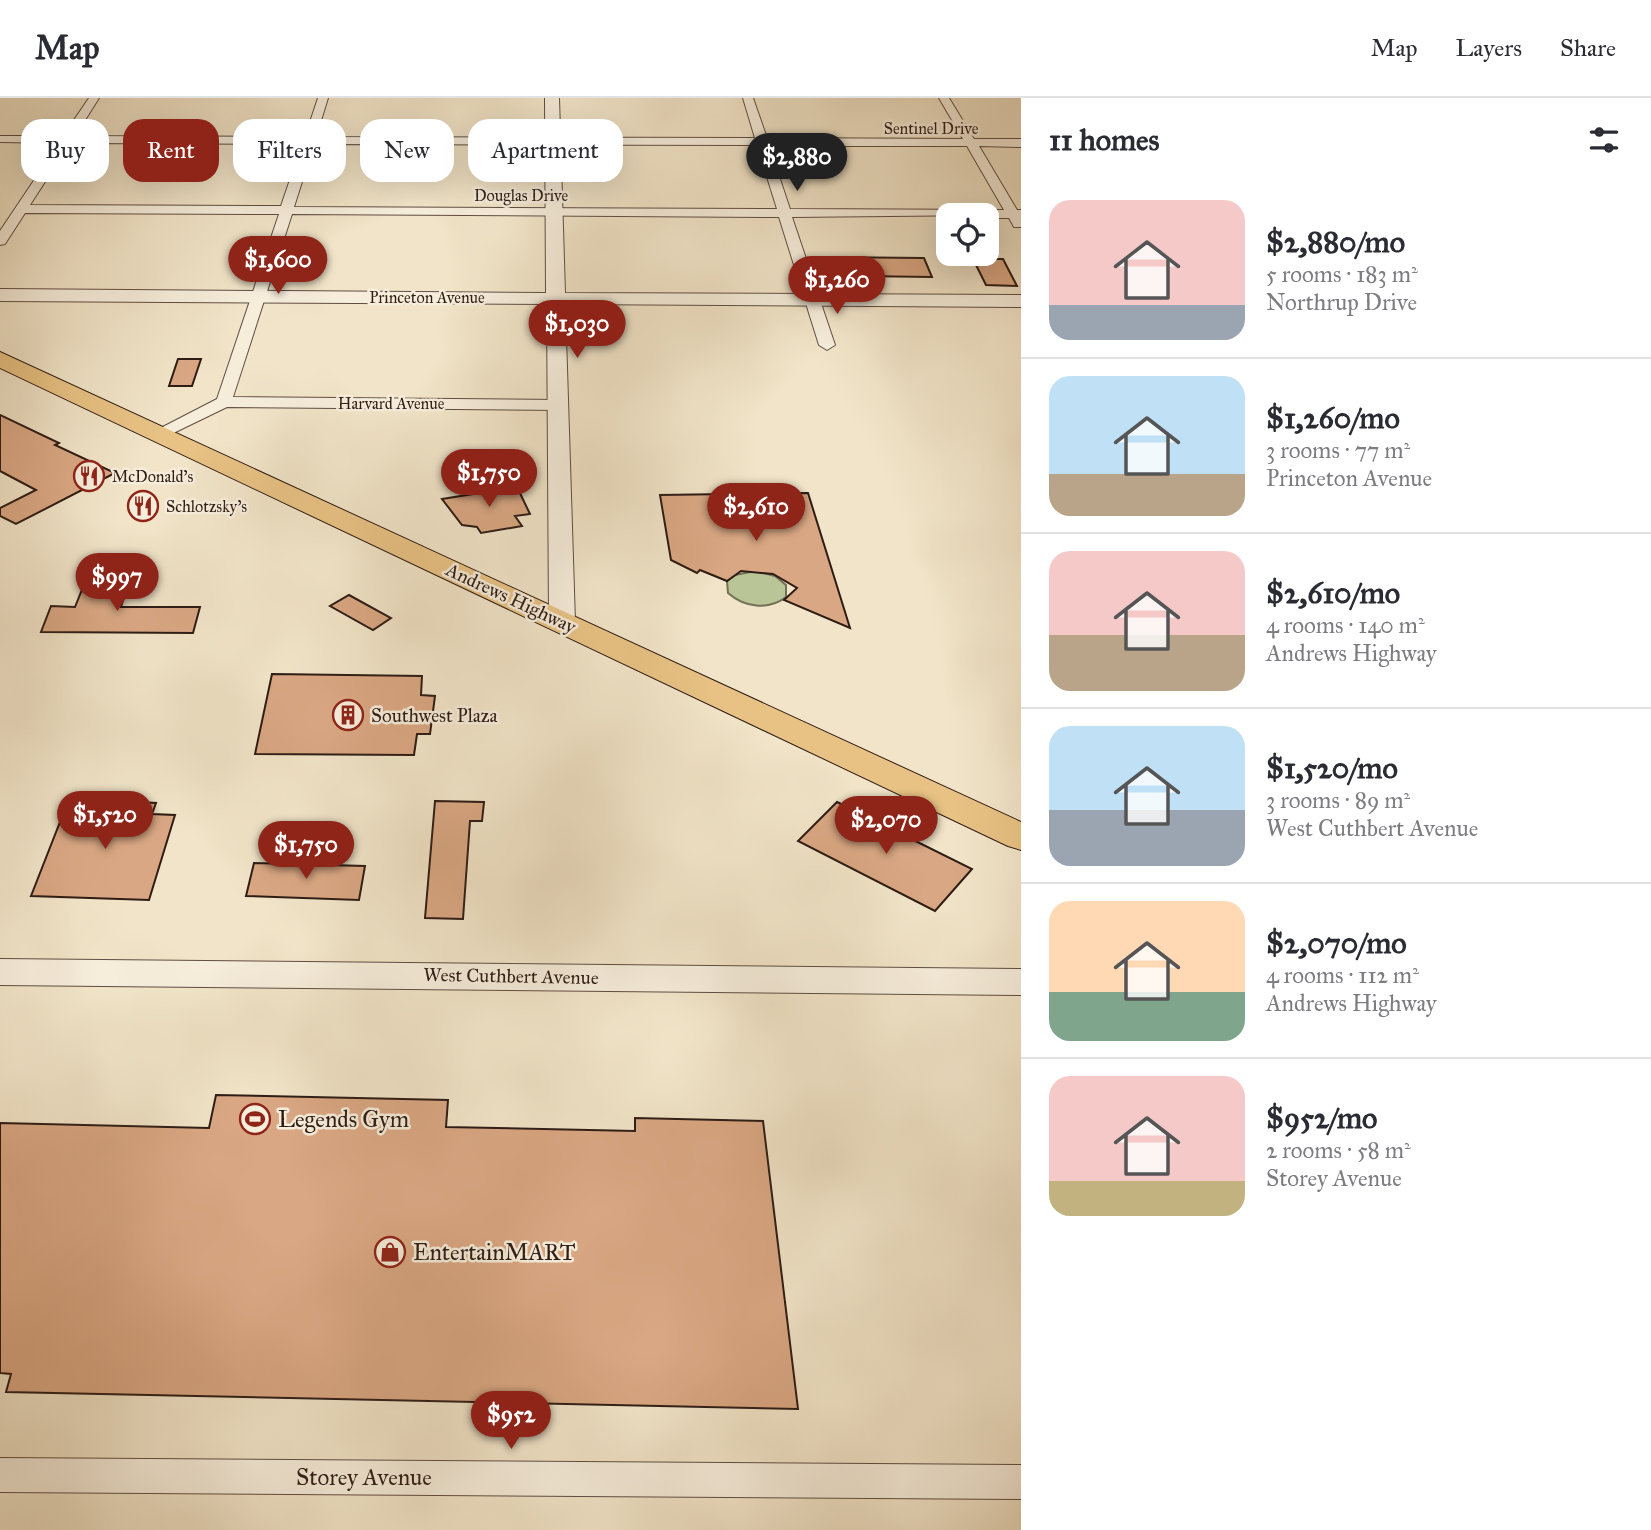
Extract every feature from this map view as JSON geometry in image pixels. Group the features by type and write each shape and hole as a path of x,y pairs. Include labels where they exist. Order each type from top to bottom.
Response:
{"main road":[{"name":"Andrews Highway","path":"0,359 1021,837"}],"street":[{"path":"80,119 94,98"},
{"path":"317,119 323,98"},
{"path":"552,98 552,119"},
{"path":"748,98 827,345"},
{"path":"944,98 1017,214 1021,227"},
{"name":"Sentinel Drive","path":"0,139 21,139"},
{"name":"Sentinel Drive","path":"109,140 233,141"},
{"name":"Sentinel Drive","path":"346,141 468,142"},
{"name":"Sentinel Drive","path":"623,142 1021,143"},
{"path":"0,241 39,182"},
{"path":"161,434 224,402 296,182"},
{"path":"553,182 562,622"},
{"name":"Douglas Drive","path":"21,209 1017,214"},
{"name":"Princeton Avenue","path":"0,295 1021,300"},
{"name":"Harvard Avenue","path":"224,402 558,405"},
{"name":"West Cuthbert Avenue","path":"0,972 1021,982"},
{"name":"Storey Avenue","path":"0,1475 1021,1482"}],"green space":[{"path":"755,571 775,576 786,585 786,597 772,604 756,606 741,602 728,593 727,581 735,575"}],"building":[{"path":"821,257 924,258 932,277 860,276 861,280 827,279"},
{"path":"999,259 1003,259 1017,286 986,285 976,266 999,266"},
{"path":"178,359 201,359 192,386 169,386"},
{"path":"0,415 115,473 16,524 0,516 0,508 36,490 0,471"},
{"path":"517,487 530,514 515,516 522,526 481,533 477,527 462,525 442,499"},
{"path":"808,493 850,628 784,600 797,588 773,574 741,571 727,581 700,570 697,573 671,560 660,495"},
{"path":"87,577 130,577 121,607 200,607 193,633 41,632 51,606 75,607"},
{"path":"349,595 391,618 373,630 330,606"},
{"name":"Southwest Plaza","path":"272,674 422,676 421,695 435,696 430,734 417,734 414,755 255,754"},
{"path":"69,799 156,803 152,814 175,815 149,900 31,896"},
{"path":"435,801 484,802 482,821 470,821 463,919 425,918"},
{"path":"837,802 972,869 935,911 798,841"},
{"path":"254,863 365,866 359,900 246,896"},
{"name":"EntertainMART","path":"216,1095 448,1100 446,1127 635,1131 635,1118 763,1121 798,1409 6,1392 11,1374 0,1373 0,1123 209,1128"}],"place":[{"name":"McDonald's","path":"89,476"},
{"name":"Schlotzsky's","path":"143,506"},
{"name":"Southwest Plaza","path":"348,715"},
{"name":"Legends Gym","path":"255,1119"},
{"name":"EntertainMART","path":"390,1252"}]}
